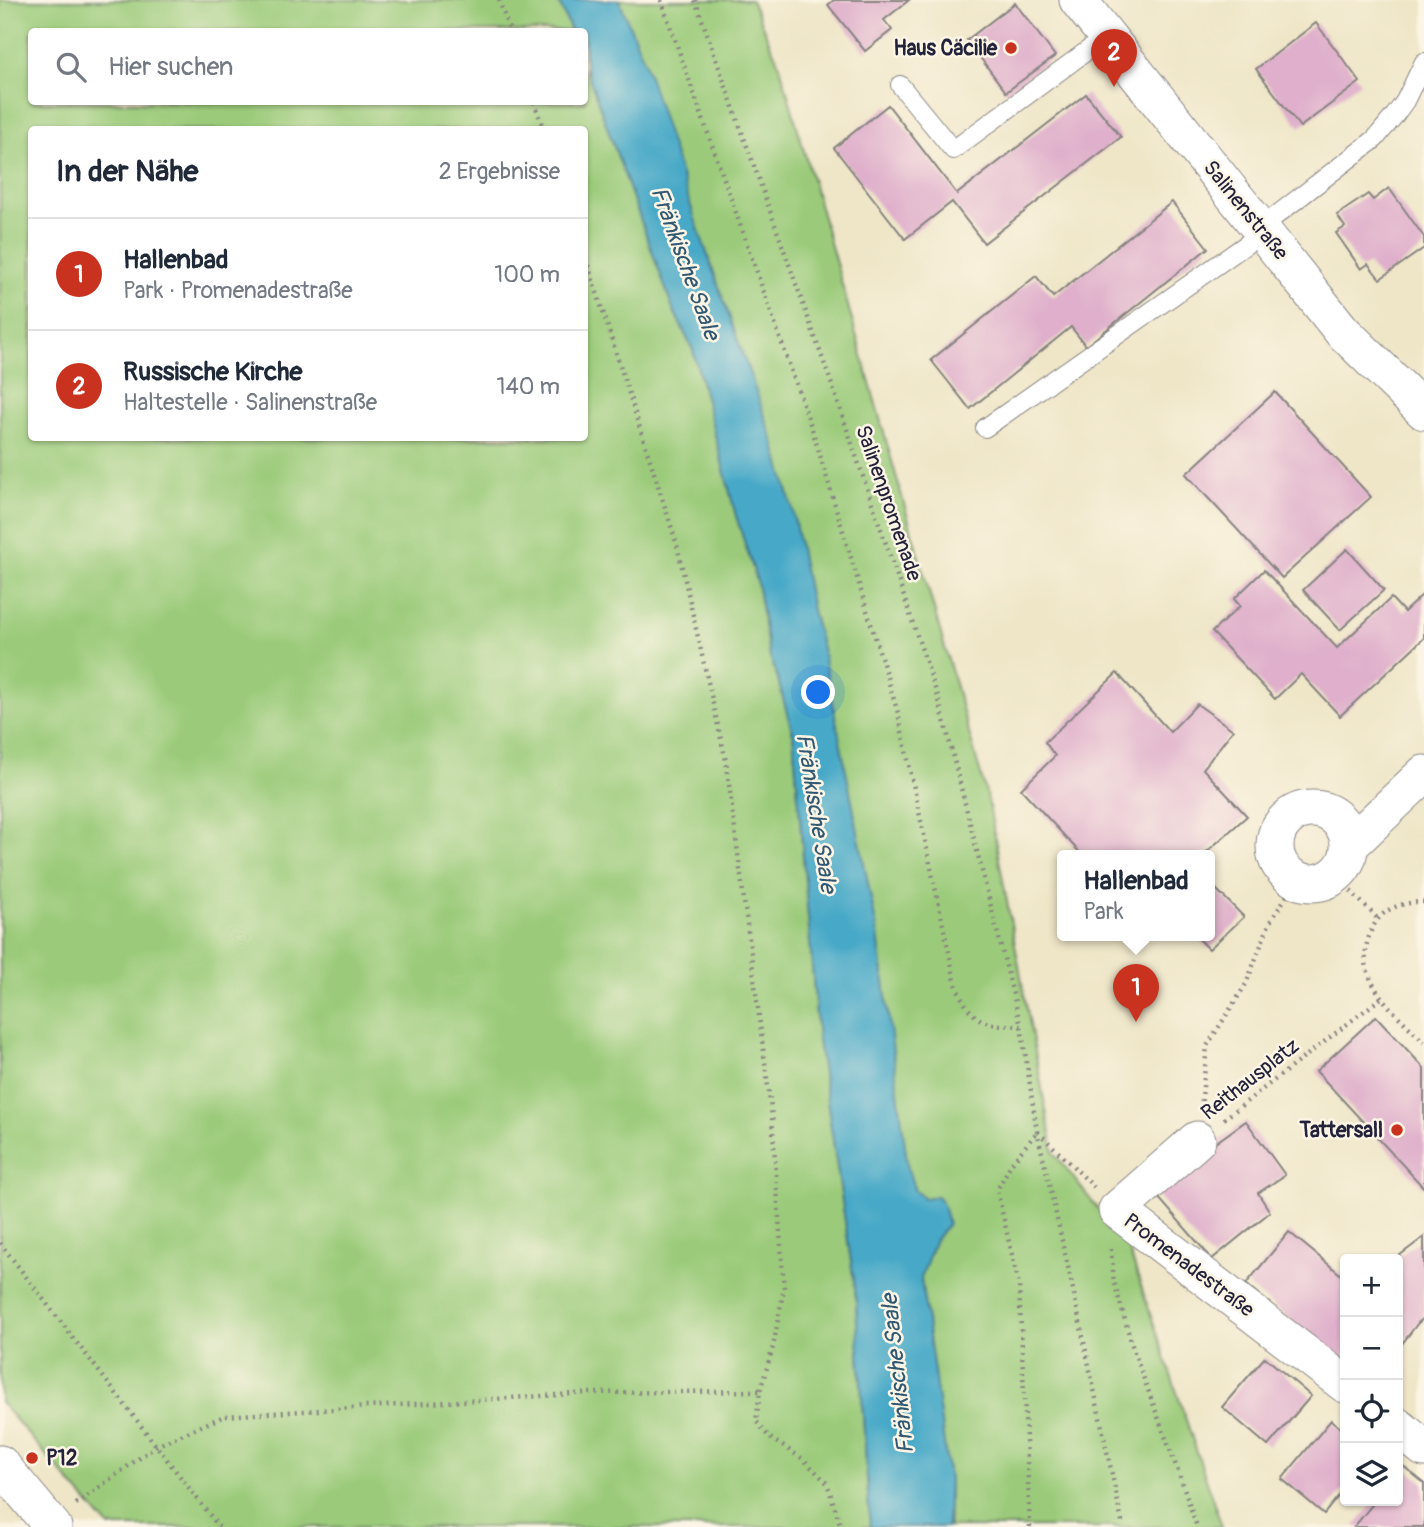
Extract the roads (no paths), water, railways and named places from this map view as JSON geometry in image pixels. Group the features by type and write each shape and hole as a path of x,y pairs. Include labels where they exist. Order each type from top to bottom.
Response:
{"street":[{"name":"Salinenstraße","path":"1078,0 1342,331 1424,411"},
{"path":"1343,860 1348,833 1342,822 1333,814 1322,809 1297,811 1279,828 1275,839 1275,852 1287,873 1297,880 1317,883 1326,880 1424,774"},
{"name":"Promenadestraße","path":"1197,1140 1117,1210 1340,1380"},
{"path":"1403,1431 1424,1448"},
{"path":"0,1464 52,1525"}],"lane":[{"path":"900,85 953,150 1107,36"},
{"path":"985,428 1262,230 1375,139 1405,101 1424,62"}],"water":[{"name":"Fränkische Saale","path":"558,0 619,0 644,60 696,222 774,442 792,507 878,934 908,1169 915,1191 924,1198 937,1196 943,1204 948,1224 934,1242 921,1278 949,1479 947,1527 870,1527 855,1288 818,1040 793,734 769,654 757,581 736,516 693,350 673,309 588,74 588,28 570,28"}],"place":[{"name":"Haus Cäcilie","path":"1011,48"},
{"name":"Russische Kirche","path":"1114,87"},
{"name":"Hallenbad","path":"1136,1022"},
{"name":"Tattersall","path":"1397,1130"},
{"name":"P12","path":"32,1458"}]}
